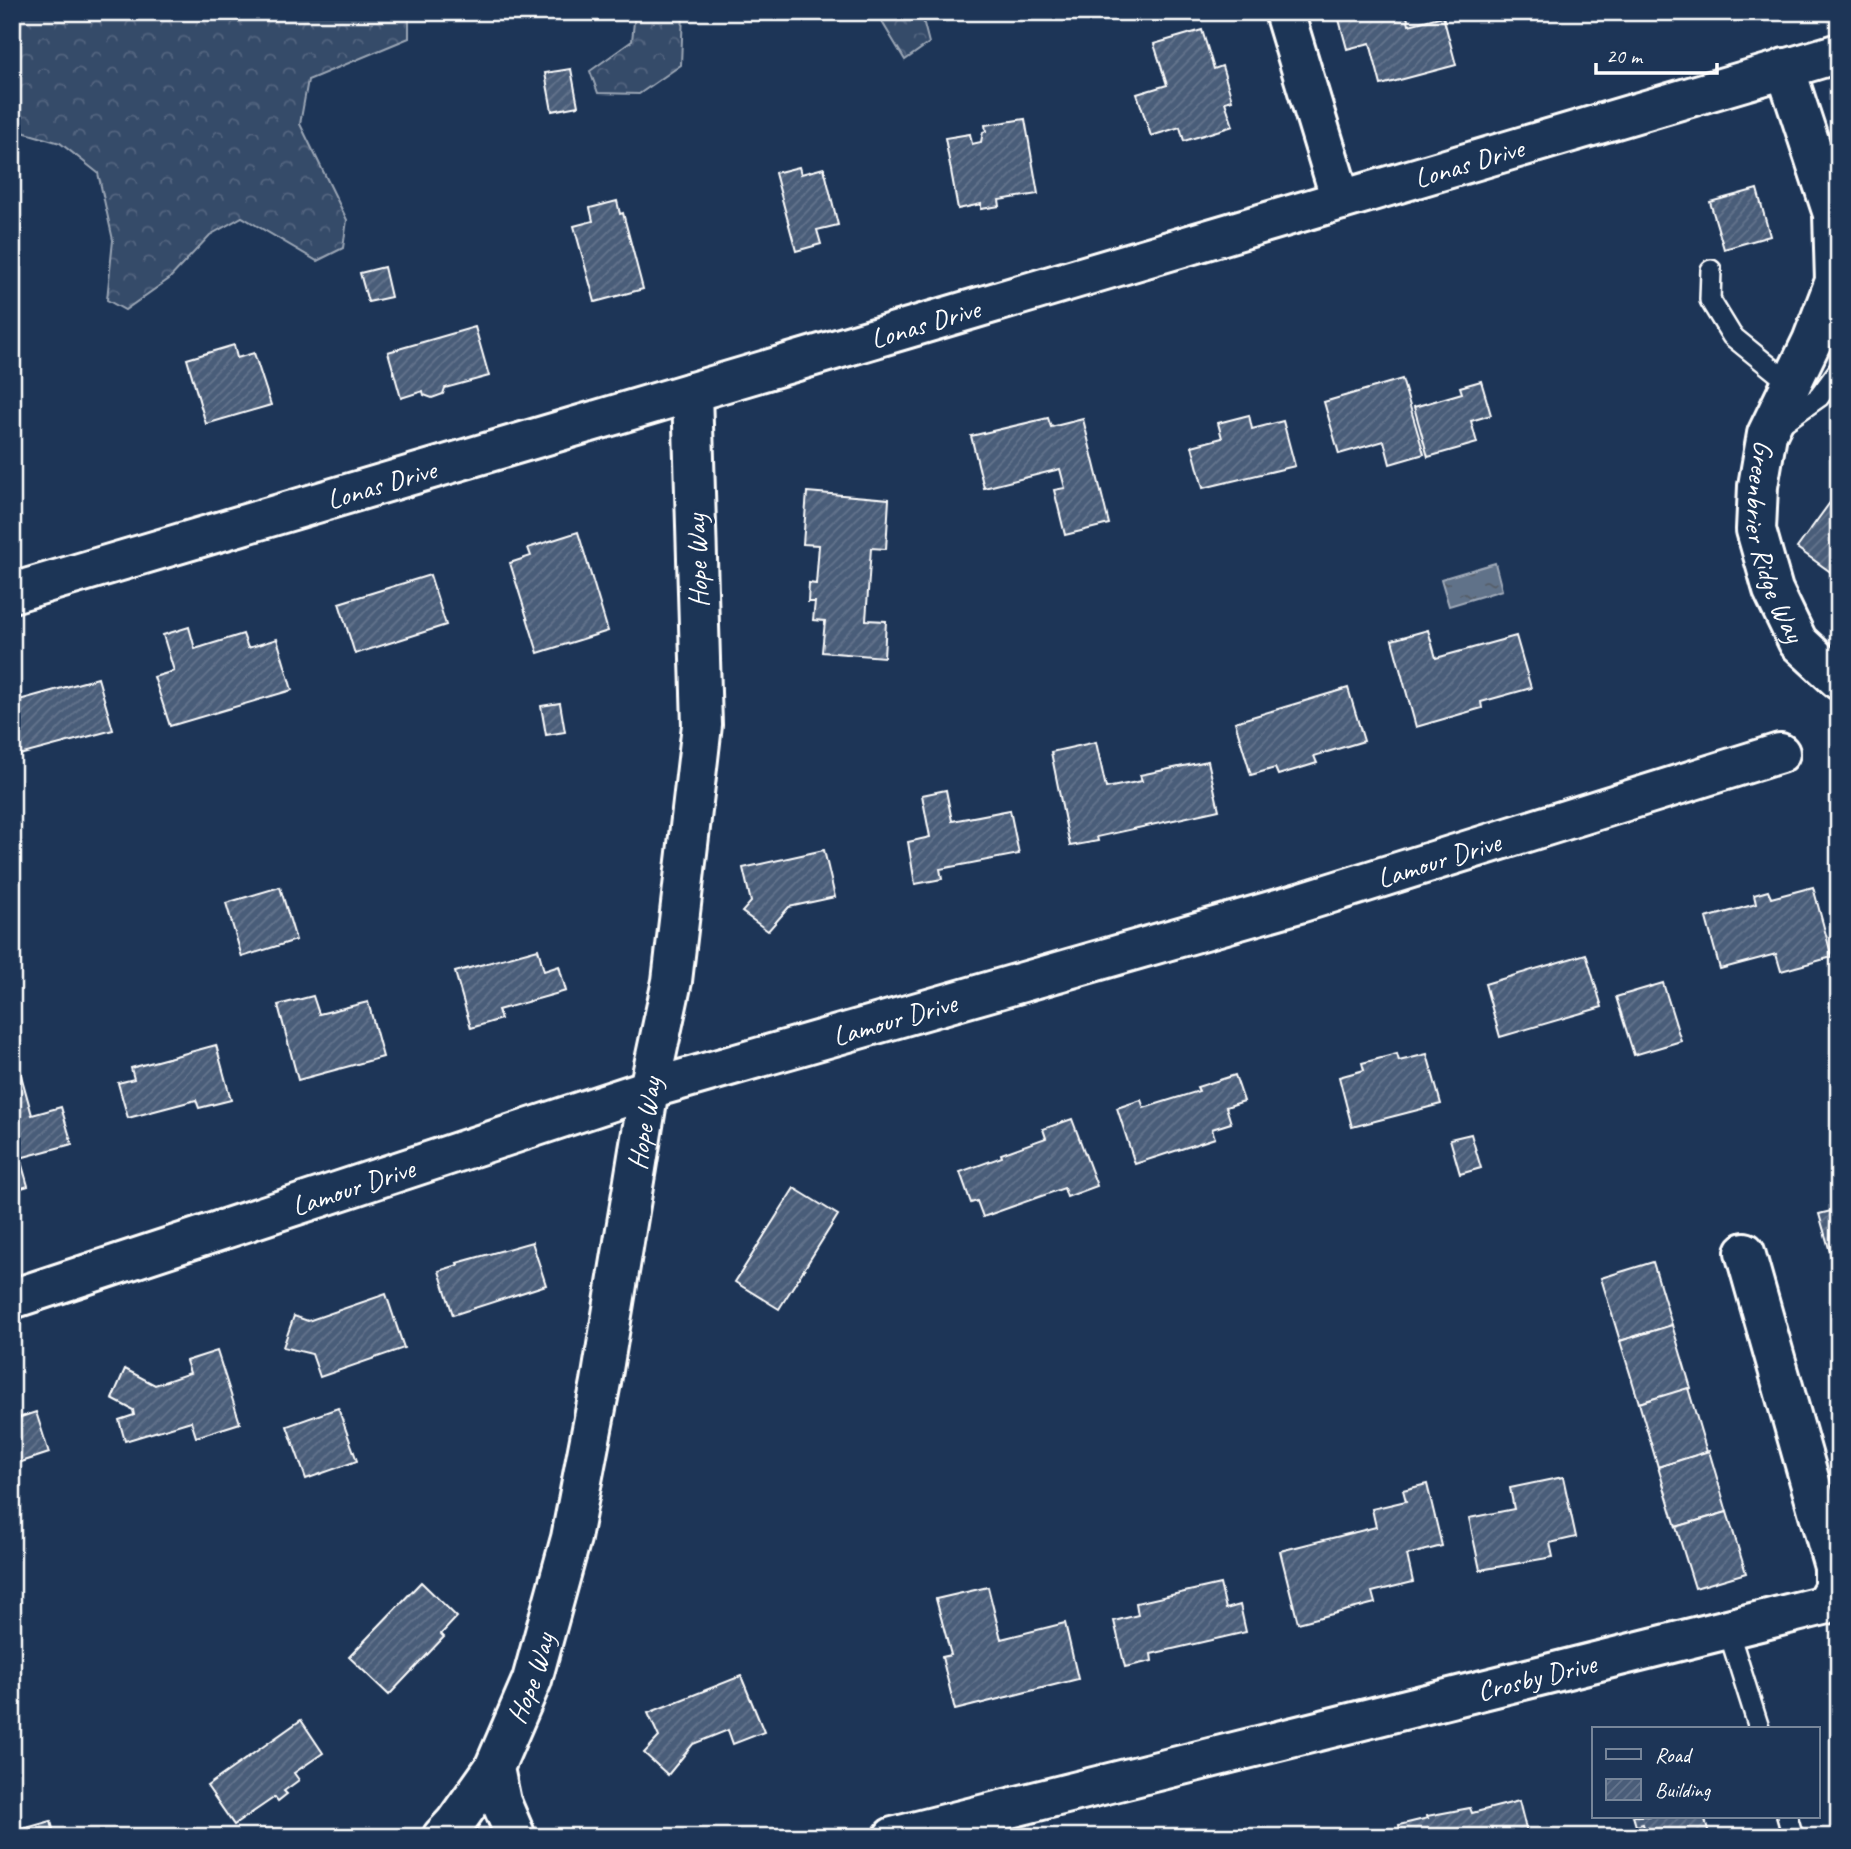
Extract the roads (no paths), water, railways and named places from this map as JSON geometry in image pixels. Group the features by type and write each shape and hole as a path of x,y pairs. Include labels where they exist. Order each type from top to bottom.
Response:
{"street":[{"path":"1284,12 1341,200"},
{"name":"Lonas Drive","path":"12,593 1839,53"},
{"name":"Greenbrier Ridge Way","path":"1785,68 1836,216 1835,281 1812,341 1767,434 1758,486 1756,530 1773,590 1798,642 1839,680"},
{"name":"Hope Way","path":"442,1837 494,1768 532,1680 571,1538 601,1382 649,1089 672,981 702,725 692,393"},
{"name":"Lamour Drive","path":"12,1299 649,1089 1299,903 1780,753"},
{"name":"Crosby Drive","path":"893,1837 1824,1605 1834,1588 1834,1567 1745,1252"},
{"path":"494,1768 501,1802 516,1837"}],"lane":[{"path":"1711,270 1710,300 1732,335 1790,383"},
{"path":"1767,434 1819,397 1839,370"},
{"path":"1728,1630 1759,1727"},
{"path":"1788,1818 1793,1837"}],"water":[{"path":"1495,563 1502,590 1449,606 1441,579"}]}
